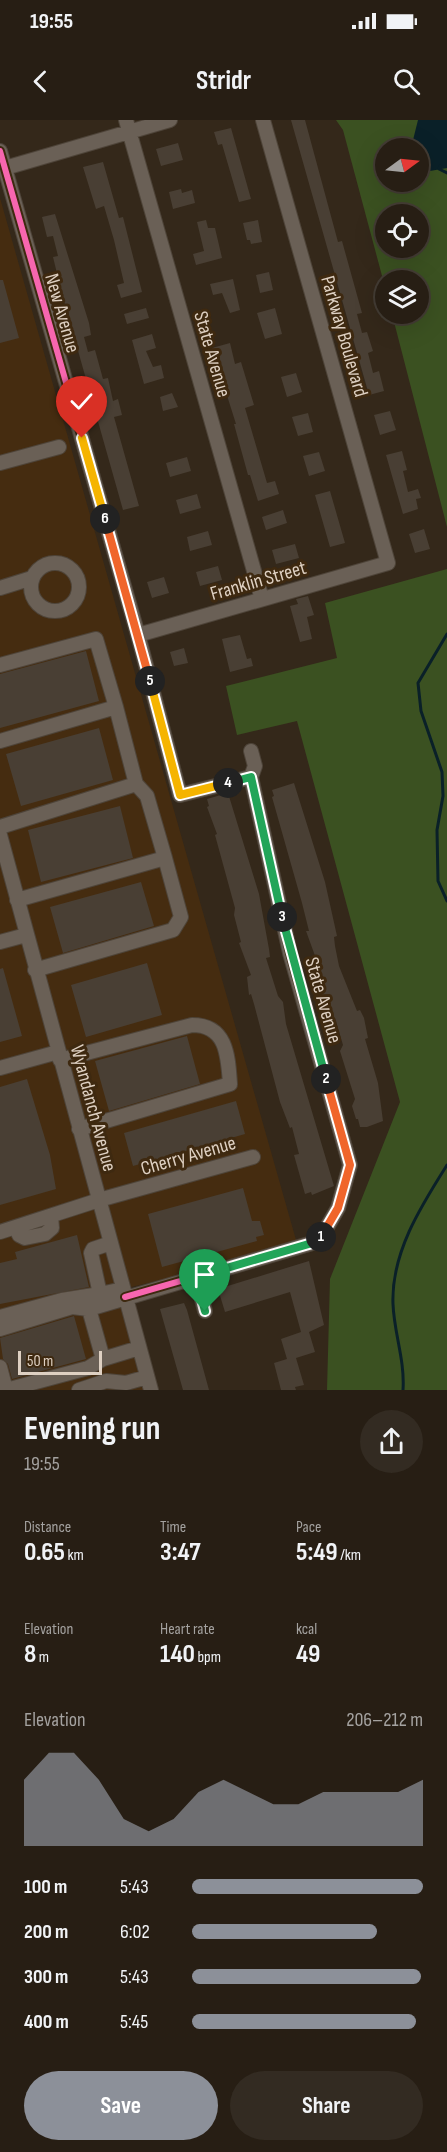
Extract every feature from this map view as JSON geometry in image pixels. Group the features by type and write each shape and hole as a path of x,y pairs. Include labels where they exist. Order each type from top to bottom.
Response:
{"street":[{"path":"5,168 127,126 170,120"},
{"name":"Parkway Boulevard","path":"263,120 388,563"},
{"name":"State Avenue","path":"127,126 262,599"},
{"name":"New Avenue","path":"0,151 138,635 180,795 251,777"},
{"path":"0,463 59,447"},
{"name":"Franklin Street","path":"138,635 388,563"},
{"path":"0,588 32,578"},
{"path":"0,665 96,639 136,784 147,796 181,917 173,930 35,970"},
{"path":"0,741 116,707"},
{"name":"State Avenue","path":"124,1293 196,1277 319,1241 338,1208 350,1165 290,952 251,777 255,766 251,751"},
{"path":"0,827 136,784"},
{"name":"Wyandanch Avenue","path":"0,835 149,1383"},
{"path":"18,900 165,858"},
{"path":"0,942 26,934"},
{"path":"0,1068 192,1025 211,1028 221,1038 230,1084 79,1129"},
{"name":"Cherry Avenue","path":"0,1233 99,1200 253,1158"},
{"path":"100,1294 91,1254 93,1249 111,1244"},
{"path":"196,1277 205,1311"},
{"path":"0,1317 62,1300 124,1293"},
{"path":"0,1329 72,1307 89,1309 124,1293"},
{"path":"89,1309 103,1359"},
{"path":"0,1367 6,1390 88,1368 103,1359 139,1348"},
{"path":"79,1390 106,1381 149,1383"}],"shaded area":[{"path":"0,198 298,1247 123,1289 151,1390 0,1390"}],"green space":[{"path":"336,120 447,120 447,527 395,324 429,324 429,270 380,270 377,258 429,258 429,204 375,204 375,250 343,130"},
{"path":"447,569 447,1390 327,1390 330,1279 400,1102 297,721 237,735 226,686 337,658 325,603"}],"water":[{"path":"418,120 447,120 447,168 429,171 429,138 414,138"}],"building":[{"path":"291,120 305,120 338,242 342,241 362,313 357,314 362,333 367,332 373,351 368,353 373,373 379,371 384,391 369,395"},
{"path":"231,128 251,199 239,202 222,144 218,145 214,132"},
{"path":"178,143 183,160 161,166 156,149"},
{"path":"103,162 119,218 123,217 142,292 121,298 117,285 124,283 114,240 104,206 96,209 83,167"},
{"path":"181,189 182,193 192,190 195,203 173,209 169,192"},
{"path":"55,214 89,323 91,335 84,337 88,352 95,350 103,379 108,378 113,401 118,399 122,415 114,417 139,506 123,510 62,294 53,257 58,256 53,236 47,237 42,217"},
{"path":"206,220 208,228 215,228 222,258 196,265 193,254 204,251 197,222"},
{"path":"258,220 262,242 251,244 250,240 247,240 243,223"},
{"path":"269,272 273,290 260,293 256,275"},
{"path":"233,279 240,310 230,313 222,293 213,295 210,284"},
{"path":"0,280 3,280 19,338 0,343"},
{"path":"146,308 149,318 127,324 124,314"},
{"path":"275,308 282,334 265,339 257,313"},
{"path":"152,334 156,348 146,351 153,367 161,365 164,378 144,384 132,340"},
{"path":"230,343 235,364 241,362 254,405 245,408 267,483 275,481 279,494 258,501 250,475 248,475 234,424 236,424 212,348"},
{"path":"296,373 302,392 287,397 281,377"},
{"path":"172,393 178,407 163,411 160,397"},
{"path":"390,411 396,430 380,435 374,415"},
{"path":"308,413 313,432 298,436 292,417"},
{"path":"402,451 407,470 403,471 408,492 418,489 421,498 416,499 418,509 403,514 386,455"},
{"path":"319,452 325,471 309,476 303,456"},
{"path":"187,457 191,471 170,477 166,463"},
{"path":"330,491 345,543 330,547 315,495"},
{"path":"197,494 201,508 180,514 176,500"},
{"path":"283,510 287,523 266,530 262,517"},
{"path":"424,529 430,549 415,553 409,534"},
{"path":"208,531 212,545 190,551 187,537"},
{"path":"295,544 299,558 276,564 272,550"},
{"path":"218,566 222,580 200,586 196,572"},
{"path":"164,577 169,593 152,598 147,582"},
{"path":"308,596 314,615 307,617 312,639 300,642 290,606 298,604 296,599"},
{"path":"240,635 247,659 251,658 253,666 230,672 222,639"},
{"path":"184,648 188,663 174,666 170,652"},
{"path":"86,651 99,701 0,728 0,674"},
{"path":"99,728 113,780 21,806 6,754"},
{"path":"294,783 325,882 337,936 334,937 339,966 357,1011 360,1010 364,1018 368,1038 365,1039 378,1083 383,1121 367,1127 360,1127 352,1106 355,1099 340,1051 343,1045 335,1018 333,1019 328,1011 314,972 314,965 318,964 306,931 309,931 302,903 272,797 274,796 272,790"},
{"path":"228,793 259,894 270,957 266,958 278,996 283,1002 286,1024 334,1186 312,1195 311,1192 305,1194 294,1155 299,1154 292,1127 290,1128 280,1102 254,1004 251,994 249,995 247,977 251,975 239,943 241,942 234,915 235,908 215,835 217,834 207,807 209,806 207,799"},
{"path":"120,806 133,858 41,882 28,830"},
{"path":"141,882 154,926 63,953 50,907"},
{"path":"147,963 162,1015 86,1037 71,985"},
{"path":"3,968 22,1036 0,1042 0,969"},
{"path":"187,1036 200,1084 109,1111 95,1061"},
{"path":"27,1079 50,1155 56,1189 0,1205 0,1087"},
{"path":"236,1101 245,1134 133,1166 124,1133"},
{"path":"243,1188 252,1221 260,1221 264,1235 256,1237 257,1241 162,1267 148,1214"},
{"path":"77,1235 89,1287 0,1304 0,1263 17,1259 15,1252"},
{"path":"309,1261 324,1325 309,1332 315,1352 296,1358 304,1385 295,1387 296,1390 281,1390 274,1363 287,1359 281,1339 301,1332 290,1292 225,1312 218,1289"},
{"path":"184,1303 209,1390 183,1390 160,1309"},
{"path":"74,1316 86,1359 12,1379 8,1364 3,1359 0,1338"}],"waterway":[{"path":"440,166 439,169 447,173"},
{"path":"447,634 418,683 421,711 442,772 443,796 437,830 438,881 447,901"},
{"path":"403,1390 393,1304 397,1267 402,1248 418,1214 447,1165"}],"cycle path":[{"path":"0,151 138,635 180,795 251,777 290,953 350,1165 338,1208 319,1241 125,1297"}],"route":[{"path":"82,438 138,635 180,795 251,777 290,952 350,1165 338,1208 319,1241 196,1277 205,1311"}]}
